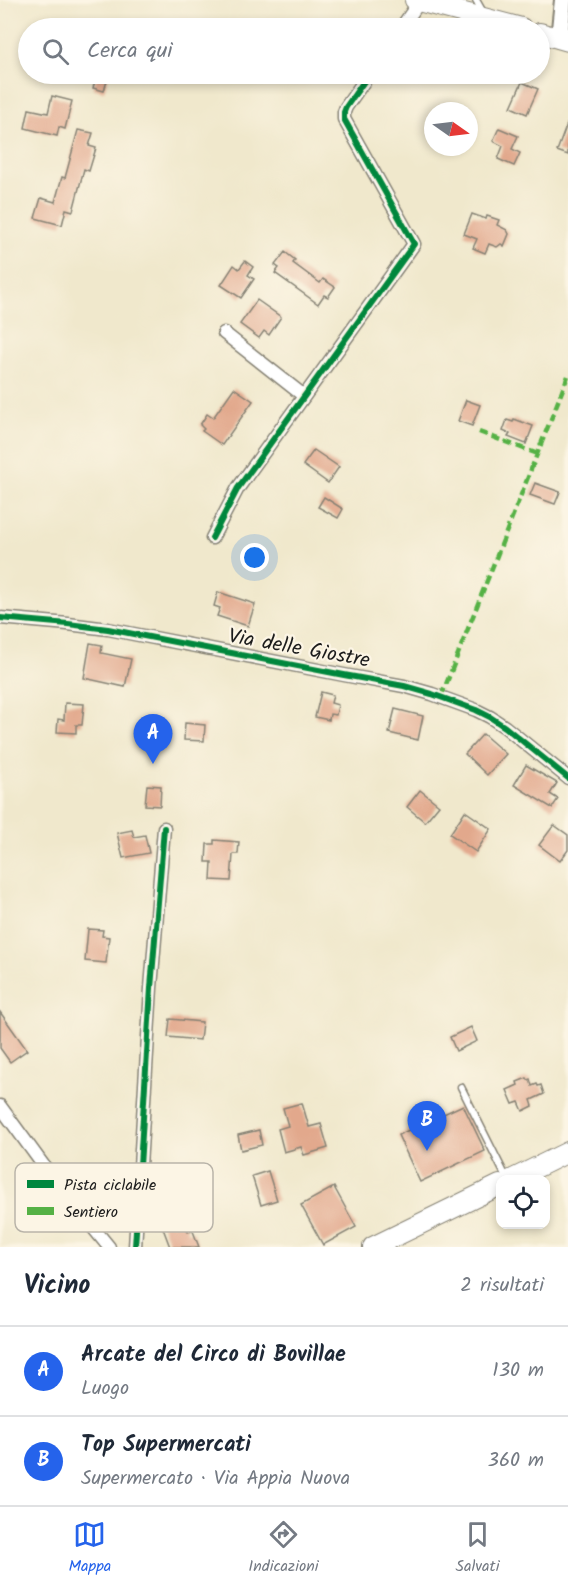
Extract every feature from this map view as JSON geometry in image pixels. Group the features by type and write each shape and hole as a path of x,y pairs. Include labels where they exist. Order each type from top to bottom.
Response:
{"main road":[{"path":"563,0 564,40"},
{"path":"417,1 481,18"},
{"path":"519,1175 568,1152"},
{"path":"549,1175 568,1166"},
{"path":"373,1247 496,1187"},
{"path":"400,1247 496,1201"}],"street":[{"path":"406,18 417,1"},
{"path":"212,538 238,488 414,243 344,119 346,107 362,84"},
{"path":"224,333 304,396"},
{"name":"Via delle Giostre","path":"0,618 108,629 413,688 490,717 568,778"},
{"path":"140,1163 164,828"},
{"path":"0,1106 42,1163"},
{"path":"97,1232 109,1247"},
{"path":"135,1247 136,1232"}],"lane":[{"path":"476,0 487,18"},
{"path":"461,1087 508,1175"}],"building":[{"path":"94,84 106,84 104,91 93,88"},
{"path":"521,84 538,89 527,114 511,107"},
{"path":"52,96 72,101 65,129 59,127 57,136 25,128 29,109 48,113"},
{"path":"568,124 568,155 557,151"},
{"path":"499,128 518,136 512,149 520,153 514,166 498,159 503,146 493,141"},
{"path":"78,130 93,133 89,146 96,148 89,171 84,169 73,211 66,209 62,225 35,218 41,198 55,202 62,177 65,178"},
{"path":"472,214 486,219 487,216 499,220 497,225 507,230 509,234 504,246 501,244 497,247 489,244 485,253 473,248 477,239 464,234"},
{"path":"285,252 295,260 293,263 320,283 323,279 335,287 328,297 324,295 318,304 275,273 279,268 275,265"},
{"path":"245,261 253,267 248,275 254,279 241,298 221,285 234,265 239,269"},
{"path":"257,300 281,317 269,335 264,331 259,338 240,324"},
{"path":"234,388 253,401 222,445 202,431 204,429 200,425 207,414 213,418"},
{"path":"466,400 480,405 472,426 458,421"},
{"path":"514,419 533,426 526,444 508,437 510,434 503,431 507,420 513,422"},
{"path":"314,450 339,467 328,483 303,465"},
{"path":"535,483 560,492 555,504 530,495"},
{"path":"324,497 343,509 338,518 318,507"},
{"path":"218,592 255,604 248,626 217,616 220,608 214,606"},
{"path":"90,643 102,645 101,653 131,659 125,687 84,678"},
{"path":"321,692 333,695 331,703 338,705 336,715 330,714 329,720 315,717"},
{"path":"65,703 84,704 82,725 76,725 76,733 57,732 58,719 64,720"},
{"path":"395,709 423,716 418,740 389,733"},
{"path":"185,723 205,725 204,741 184,740"},
{"path":"483,734 506,754 487,775 465,754"},
{"path":"526,765 557,783 550,794 558,799 552,808 514,785"},
{"path":"147,785 161,786 160,806 145,805"},
{"path":"420,790 439,805 425,822 407,807"},
{"path":"465,811 491,829 476,852 450,834"},
{"path":"554,825 568,835 568,850 560,861 539,845"},
{"path":"132,830 134,837 145,835 149,853 123,858 117,833"},
{"path":"214,840 239,842 238,854 233,854 231,881 211,880 212,862 206,862 207,844 214,844"},
{"path":"88,929 103,930 102,936 109,937 106,963 85,961"},
{"path":"0,1012 27,1050 10,1062 0,1048"},
{"path":"170,1019 202,1022 200,1040 168,1037"},
{"path":"471,1027 477,1041 456,1051 450,1037"},
{"path":"527,1078 530,1079 532,1086 541,1085 544,1094 531,1100 533,1106 523,1111 519,1102 513,1104 507,1090"},
{"path":"302,1103 309,1127 321,1124 328,1148 304,1155 301,1147 284,1152 278,1129 288,1126 283,1108"},
{"path":"463,1105 485,1151 420,1182 398,1135"},
{"path":"259,1130 262,1145 241,1150 238,1135"},
{"path":"268,1171 277,1200 261,1205 252,1176"},
{"path":"334,1187 356,1227 323,1245 301,1205"},
{"path":"164,1232 193,1232 199,1247 170,1247"}],"marked path":[{"path":"441,697 568,376"},
{"path":"479,432 538,454"}],"cycle path":[{"path":"212,538 238,488 414,244 344,119 346,107 362,84"},
{"path":"0,618 108,629 404,686 432,694 490,717 568,778"},
{"path":"140,1163 164,828"},
{"path":"135,1247 136,1232"}],"place":[{"name":"Arcate del Circo di Bovillae","path":"153,764"},
{"name":"Top Supermercati","path":"427,1151"}]}
